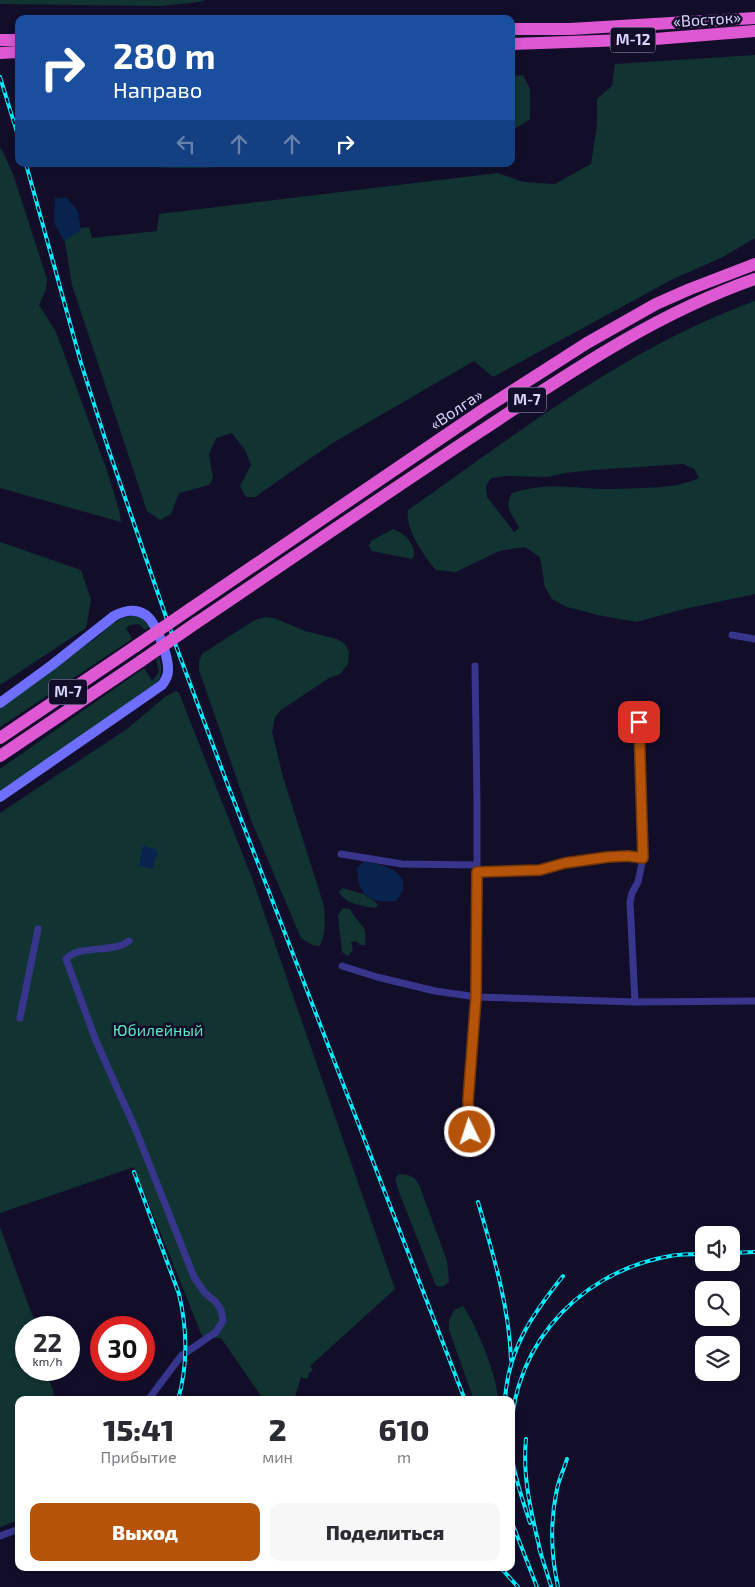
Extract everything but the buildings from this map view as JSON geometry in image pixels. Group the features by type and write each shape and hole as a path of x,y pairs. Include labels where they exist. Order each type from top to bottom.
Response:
{"highway":[{"name":"«Восток»","path":"515,29 570,29 755,18"},
{"name":"«Восток»","path":"515,44 655,39 755,31"},
{"path":"0,40 15,40"},
{"path":"0,52 15,52"},
{"name":"«Волга»","path":"0,738 484,409 587,342 656,304 755,264"},
{"name":"«Волга»","path":"0,756 412,476 608,348 704,298 755,279"}],"main road":[{"path":"0,703 114,616 126,611 138,611 147,616 154,625 168,669 167,677 162,685 0,797"}],"street":[{"path":"732,635 755,639"},
{"path":"470,1132 468,1101 476,997 475,666"},
{"path":"635,1002 630,902 638,882 643,858 639,722"},
{"path":"341,854 402,864 540,870 565,863 608,857 628,856 643,858"},
{"path":"20,1018 38,929"},
{"path":"129,942 122,947 81,952 70,955 66,959 96,1041 135,1128 194,1277 205,1294 216,1302 222,1310 223,1321 216,1332 181,1356 151,1396"},
{"path":"342,966 376,977 435,991 476,997 635,1002 755,1001"},
{"path":"0,1536 15,1530"}],"green space":[{"path":"0,0 205,0 161,6 0,4"},
{"path":"755,55 755,238 723,257 673,279 493,377 474,361 331,444 255,497 246,497 240,486 251,465 245,450 232,433 216,438 209,454 213,478 209,485 179,493 171,514 160,520 147,511 72,285 63,230 89,227 92,238 157,231 159,214 498,173 523,182 555,184 591,164 597,125 597,99 612,86 615,64"},
{"path":"523,75 530,89 530,119 515,128 515,76"},
{"path":"0,148 13,174 47,279 46,289 39,305 56,332 107,471 121,522 0,488"},
{"path":"151,167 214,167 193,168"},
{"path":"755,301 755,594 684,609 636,622 567,607 552,599 545,587 540,557 525,547 499,551 456,572 436,570 412,534 408,510 532,422 575,394 662,342 708,320","holes":["683,464 694,469 699,478 666,487 611,489 550,486 525,489 512,493 508,504 519,528 514,532 487,497 486,486 491,478 506,476 547,477 592,470"]},
{"path":"393,529 405,536 411,543 414,551 412,559 372,551 369,546 371,541"},
{"path":"0,542 81,570 91,600 86,628 0,685"},
{"path":"133,616 142,618 149,627 145,630 139,624 130,625 126,628 132,639 0,727 0,708 115,622"},
{"path":"265,617 274,618 305,631 337,639 345,644 349,652 348,664 340,674 329,678 281,710 275,717 272,732 283,777 324,906 324,931 320,946 312,945 301,938 251,820 199,670 202,654 255,620"},
{"path":"159,657 161,671 160,678 156,684 0,792 0,769 144,668 152,681 159,672 156,659"},
{"name":"Юбилейный","path":"176,691 179,693 252,878 395,1289 310,1366 313,1370 306,1379 301,1377 295,1396 261,1396 221,1338 203,1338 134,1167 0,1213 0,813 127,729 165,697"},
{"path":"342,888 364,894 378,905 375,908 350,902 339,892"},
{"path":"343,908 350,909 364,929 366,938 365,945 361,945 356,941 351,942 353,950 348,956 342,952 338,915"},
{"path":"399,1174 412,1177 420,1187 447,1261 449,1282 442,1287 436,1286 399,1192 395,1179"},
{"path":"0,1227 33,1316 15,1316 15,1381 49,1381 54,1396 15,1396 15,1521 0,1527"},
{"path":"463,1306 474,1326 485,1351 498,1396 473,1396 449,1330 449,1321 454,1310"}],"water":[{"path":"55,198 67,198 78,211 81,230 64,241 54,223"},
{"path":"143,846 156,849 158,856 155,859 153,869 139,866"},
{"path":"363,862 389,868 401,877 403,884 402,892 396,901 379,901 367,896 358,878 357,868"}],"railway":[{"path":"0,77 15,126"},
{"path":"27,167 81,363 176,646 463,1396"},
{"path":"134,1172 179,1294 182,1307 185,1333 185,1360 179,1396"},
{"path":"478,1202 495,1260 504,1300 511,1360"},
{"path":"740,1253 755,1252"},
{"path":"515,1405 519,1385 532,1354 551,1325 575,1300 603,1280 635,1265 670,1256 695,1254"},
{"path":"505,1396 507,1382 516,1349 541,1305 563,1276"},
{"path":"526,1439 525,1468 531,1511 541,1554"},
{"path":"558,1587 554,1563 552,1526 558,1485 567,1459"},
{"path":"515,1472 530,1523"},
{"path":"515,1530 537,1587"},
{"path":"539,1548 551,1586"},
{"path":"504,1571 518,1587"}],"route":[{"path":"470,1132 468,1101 476,997 477,872 523,872 540,870 565,863 608,857 628,856 643,858 639,722"}]}
